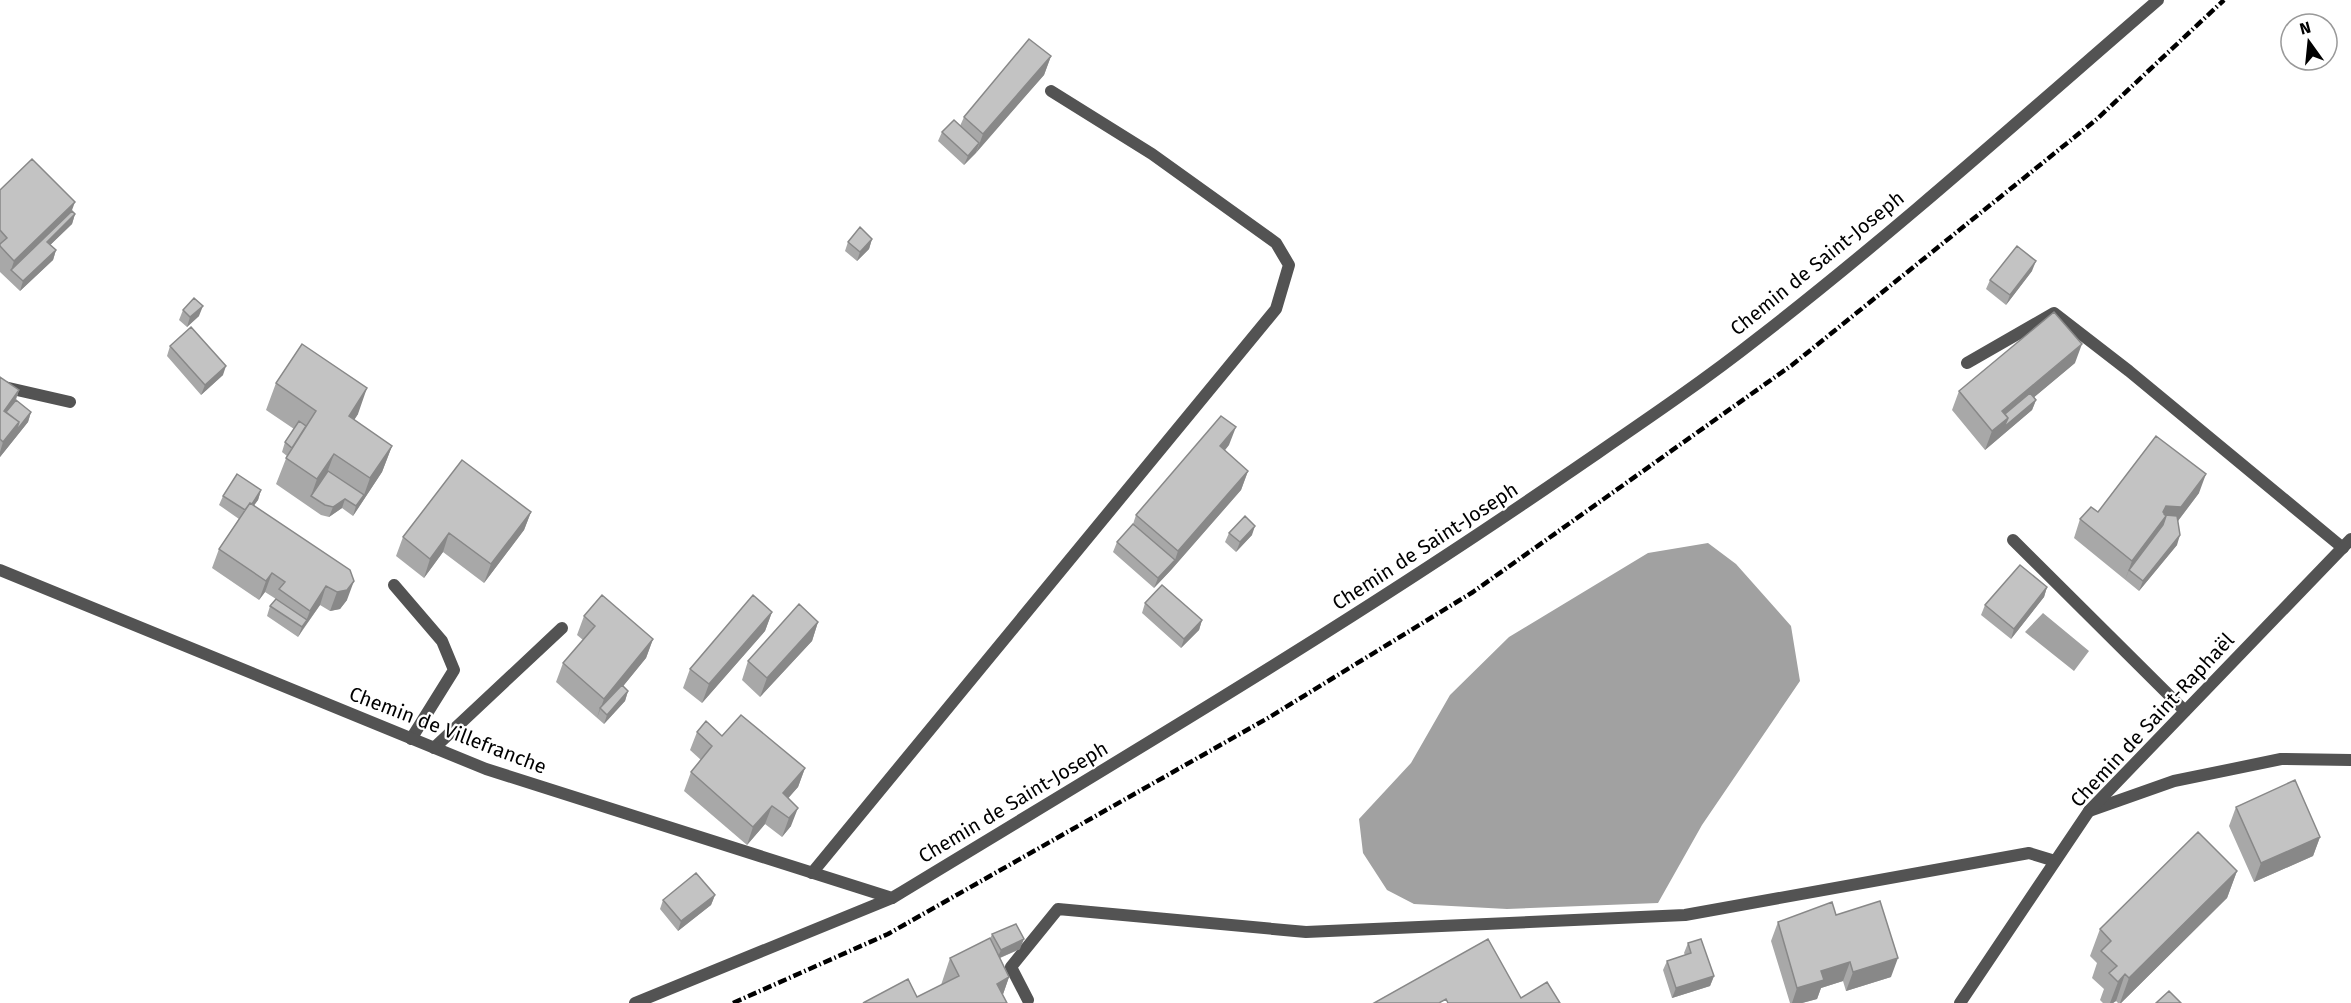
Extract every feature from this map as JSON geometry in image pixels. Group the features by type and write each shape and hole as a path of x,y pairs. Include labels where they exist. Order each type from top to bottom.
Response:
{"street":[{"name":"Chemin de Saint-Joseph","path":"635,1003 892,898 1250,681 1447,557 1615,442 1766,333 2158,0"},
{"path":"812,873 1276,309 1289,265 1276,243 1152,154 1051,92"},
{"path":"1967,363 2054,314 2347,543"},
{"path":"0,386 70,402"},
{"path":"2013,540 2185,711"},
{"name":"Chemin de Saint-Raphaël","path":"1960,1003 2090,811 2347,543"},
{"name":"Chemin de Villefranche","path":"0,570 486,769 892,898"},
{"path":"394,585 442,641 454,670 411,739"},
{"path":"434,748 562,628"},
{"path":"2090,811 2174,781 2281,759 2351,760"},
{"path":"1028,1000 1011,967 1058,909 1306,932 1674,915 2029,853 2055,861"}],"shaded area":[{"path":"1708,543 1736,564 1791,626 1800,681 1702,825 1658,903 1507,909 1414,904 1387,890 1363,853 1359,819 1411,763 1450,695 1509,637 1648,553"},
{"path":"2043,613 2089,651 2074,671 2025,632"}],"building":[{"path":"1029,39 1051,56 983,134 964,117"},
{"path":"954,120 979,143 968,156 942,132"},
{"path":"32,159 75,202 14,261 0,246 7,238 0,230 0,190"},
{"path":"72,211 75,214 47,242 56,250 23,281 11,270"},
{"path":"860,227 872,239 860,252 848,242"},
{"path":"2017,246 2036,261 2010,295 1990,280"},
{"path":"194,298 203,306 190,317 183,310"},
{"path":"2054,312 2082,344 2002,411 2008,418 1992,431 1959,391"},
{"path":"191,327 226,366 205,385 170,346"},
{"path":"302,344 367,388 349,416 392,446 370,478 334,454 317,479 286,458 316,411 276,383"},
{"path":"0,377 19,390 4,411 19,422 3,442 0,439"},
{"path":"2030,393 2036,400 2004,427 2008,418 2005,414"},
{"path":"16,400 31,412 16,431 19,422 6,412"},
{"path":"1221,416 1236,427 1220,446 1248,471 1178,551 1136,515"},
{"path":"299,421 306,426 292,448 285,442"},
{"path":"2156,436 2206,474 2181,507 2166,506 2163,512 2166,516 2132,561 2080,519 2091,507 2098,512"},
{"path":"462,460 531,512 491,564 449,533 430,559 403,537"},
{"path":"328,471 364,495 356,506 345,499 333,507 311,496"},
{"path":"237,474 261,490 245,510 223,496"},
{"path":"250,503 350,570 354,581 347,590 337,592 326,586 310,611 279,589 285,582 272,573 266,581 219,549"},
{"path":"2165,515 2177,516 2180,535 2143,581 2129,570 2163,525"},
{"path":"1245,516 1255,526 1240,542 1229,533"},
{"path":"1133,524 1175,560 1158,578 1117,542"},
{"path":"2020,565 2047,587 2014,629 1985,605"},
{"path":"1162,585 1202,620 1184,639 1145,603"},
{"path":"602,595 653,639 604,699 563,663 595,626 584,616"},
{"path":"753,595 772,612 709,684 690,669"},
{"path":"276,599 307,620 302,627 270,606"},
{"path":"799,604 818,622 767,678 748,661"},
{"path":"622,685 628,691 607,715 600,708"},
{"path":"741,715 805,768 783,793 798,808 789,818 772,806 753,827 691,772 712,746 697,732 706,721 722,736"},
{"path":"2295,780 2320,837 2261,863 2236,807"},
{"path":"2198,832 2237,871 2129,978 2125,974 2118,982 2109,973 2117,966 2101,951 2111,941 2100,929"},
{"path":"696,873 715,895 681,921 663,900"},
{"path":"1880,901 1898,958 1853,972 1850,962 1821,971 1824,980 1797,988 1778,922 1832,902 1836,915"},
{"path":"1016,924 1024,939 1001,950 992,934"},
{"path":"990,938 1009,977 997,984 1007,1003 863,1003 908,979 917,997 959,976 950,958"},
{"path":"1488,939 1521,998 1547,982 1560,1003 1448,1003 1446,999 1439,1003 1374,1003"},
{"path":"1701,939 1714,976 1676,988 1667,961 1691,953 1688,943"},
{"path":"2169,991 2181,1003 2156,1003"}],"railway":[{"path":"733,1003 888,934 1268,718 1473,592 1792,365 2097,119 2224,0"}]}
